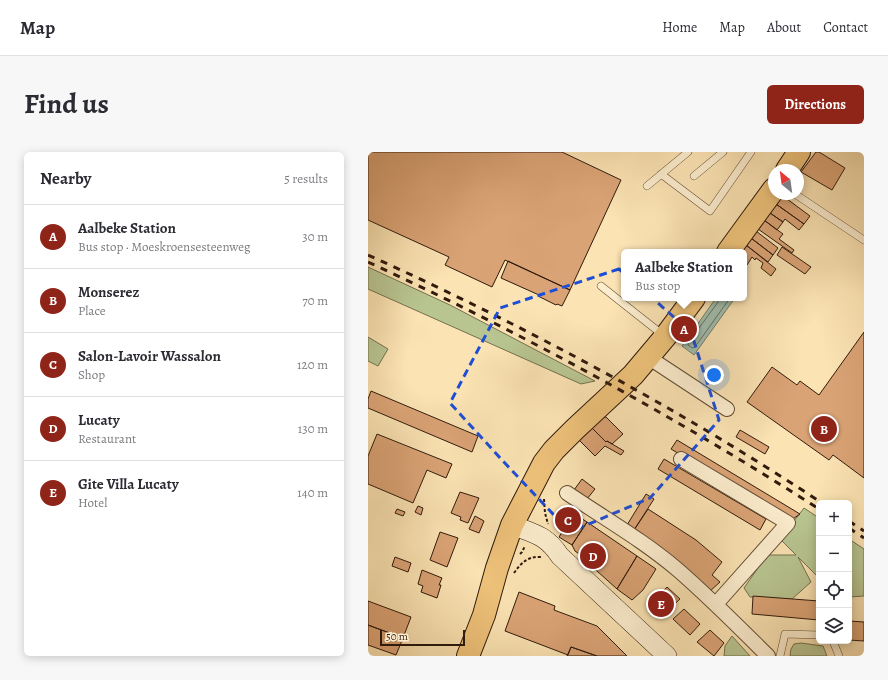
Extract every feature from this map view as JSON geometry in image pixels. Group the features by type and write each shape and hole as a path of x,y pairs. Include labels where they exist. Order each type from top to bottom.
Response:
{"main road":[{"path":"791,164 798,152"},
{"path":"730,249 768,197"},
{"path":"468,656 484,615 492,583 513,539 536,477 554,450 619,389 665,337 692,301"},
{"path":"513,539 544,538 552,545 560,556 667,656"}],"street":[{"path":"648,357 728,409"},
{"path":"681,459 788,523 716,604"},
{"path":"567,493 649,548 677,570 716,604 768,656"}],"lane":[{"path":"647,186 688,152"},
{"path":"694,176 723,152"},
{"path":"661,174 710,211 751,152"},
{"path":"804,200 864,240"},
{"path":"601,286 665,337"},
{"path":"780,656 785,634 816,635"},
{"path":"834,644 838,656"}],"path":[{"path":"544,494 545,513 548,524"},
{"path":"542,519 546,518"},
{"path":"513,539 523,562"},
{"path":"510,577 523,562 534,556 560,556"}],"highlighted area":[{"path":"619,269 691,332 719,420 650,498 570,532 450,403 500,308"}],"green space":[{"path":"368,267 450,305 595,381 581,384 368,289"},
{"path":"368,337 388,349 378,366 368,361"},
{"path":"804,508 816,516 816,575 798,557 811,582 792,599 750,597 744,588 767,555 796,555 780,539"},
{"path":"852,541 864,549 864,596 852,597"},
{"path":"732,636 750,656 724,656 725,646"},
{"path":"801,643 823,646 827,656 790,656 791,649 794,644"}],"water":[{"path":"714,301 733,301 694,355 682,346"}],"building":[{"path":"368,152 562,152 621,180 570,290 505,260 492,287 445,265 449,257 368,220"},
{"path":"816,152 819,152 845,168 832,190 804,174 804,168"},
{"path":"780,200 788,200 810,216 804,224 776,204"},
{"path":"776,204 804,224 799,230 785,219 783,222 770,213"},
{"path":"770,213 783,222 777,230 764,220"},
{"path":"764,220 783,234 779,239 794,250 792,253 758,229"},
{"path":"756,231 778,248 773,255 751,238"},
{"path":"751,238 773,255 768,262 746,245"},
{"path":"746,245 776,269 771,276 761,268 763,263 756,258 755,260 752,257 747,265 747,249 743,249"},
{"path":"782,247 811,267 805,274 777,255"},
{"path":"508,261 570,290 562,306 556,305 538,296 539,295 501,278"},
{"path":"864,332 864,478 833,455 829,460 747,402 772,367 797,385 800,381 819,395"},
{"path":"371,391 478,436 472,452 368,408 368,399"},
{"path":"603,417 606,417 623,434 612,444 607,441 606,442 591,427"},
{"path":"591,427 606,442 607,441 624,451 621,455 605,446 595,456 579,440"},
{"path":"740,430 769,447 765,454 736,437"},
{"path":"377,434 452,464 446,478 427,470 413,503 368,484 368,456"},
{"path":"677,440 800,514 790,521 671,449"},
{"path":"664,459 766,519 760,530 658,469"},
{"path":"582,479 595,489 587,499 574,490"},
{"path":"460,492 479,498 468,523 460,520 461,517 451,513"},
{"path":"646,494 654,499 634,530 627,525"},
{"path":"418,506 423,508 421,515 415,512"},
{"path":"397,509 405,512 403,516 395,513"},
{"path":"648,509 696,540 722,562 712,575 720,582 709,592 634,530"},
{"path":"568,510 587,522 572,545 559,537 564,529 558,525"},
{"path":"475,516 484,521 479,533 469,529"},
{"path":"587,522 637,556 617,589 587,562 588,560 575,551 572,545"},
{"path":"440,532 458,538 447,567 430,560"},
{"path":"637,556 656,569 643,590 632,600 617,589"},
{"path":"395,557 411,563 408,572 392,566"},
{"path":"422,570 442,578 439,585 441,585 437,598 421,592 423,586 418,584"},
{"path":"667,587 680,599 666,612 654,601"},
{"path":"519,592 555,606 554,610 597,626 627,656 597,656 571,647 568,655 505,631"},
{"path":"753,596 816,601 816,620 752,614"},
{"path":"368,601 411,617 403,638 368,625"},
{"path":"684,609 700,624 690,635 673,619"},
{"path":"852,621 864,622 864,641 852,640"},
{"path":"368,625 403,638 396,655 368,645"},
{"path":"710,630 724,643 714,656 697,642"},
{"path":"571,647 597,656 567,656"}],"railway":[{"path":"368,255 485,310 600,370 712,434 817,500"},
{"path":"368,262 484,318 598,378 709,441 816,507"},
{"path":"852,523 864,531"},
{"path":"852,530 864,538"}],"place":[{"name":"Aalbeke Station","path":"684,329"},
{"name":"Monserez","path":"824,429"},
{"name":"Salon-Lavoir Wassalon","path":"568,520"},
{"name":"Lucaty","path":"593,556"},
{"name":"Gite Villa Lucaty","path":"661,604"}]}
